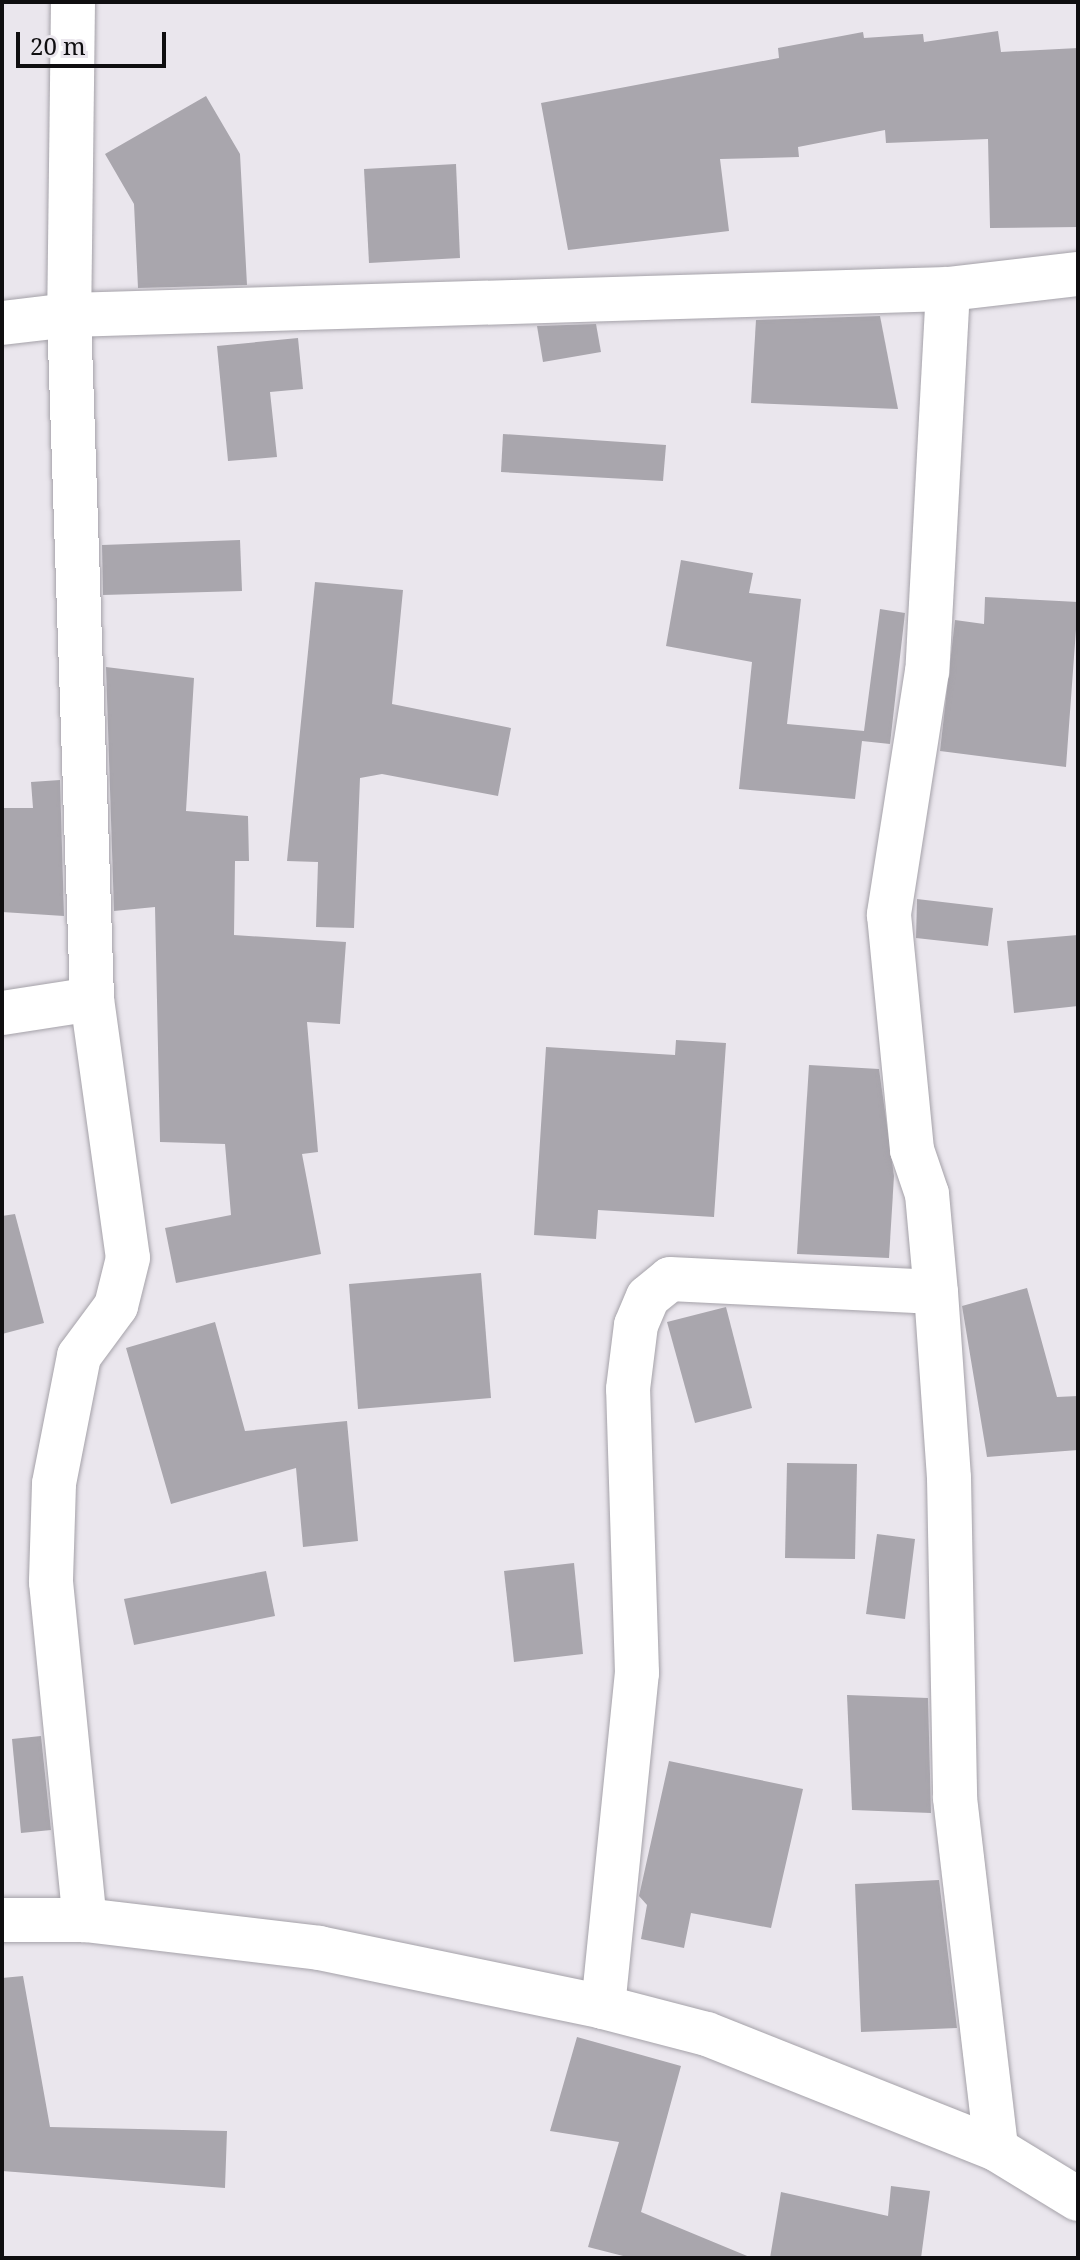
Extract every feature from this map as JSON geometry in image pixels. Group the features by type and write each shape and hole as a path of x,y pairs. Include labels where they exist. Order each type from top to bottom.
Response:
{"street":[{"path":"73,2 69,315 92,999 128,1258 116,1306 79,1356 54,1484 51,1582 85,1920"},
{"path":"2,323 69,315 948,289 1078,274"},
{"path":"948,289 927,671 889,915 912,1150 927,1194 936,1292 949,1478 955,1798 996,2149"},
{"path":"2,1013 92,999"},
{"path":"603,2007 637,1673 628,1389 636,1325 648,1297 670,1279 936,1292"},
{"path":"2,1920 85,1920 319,1948 603,2007 707,2034 996,2149 1078,2199"}],"building":[{"path":"998,31 1001,52 1078,48 1078,227 990,228 988,139 886,143 885,130 798,147 799,157 720,159 729,231 568,250 541,103 779,58 778,48 863,32 864,38 923,34 924,42"},
{"path":"206,96 240,154 247,285 138,288 134,204 105,154"},
{"path":"456,164 460,258 369,263 364,169"},
{"path":"880,316 898,409 751,403 756,320"},
{"path":"596,324 601,352 543,362 537,326"},
{"path":"298,338 303,389 270,392 277,457 228,461 217,346"},
{"path":"503,434 666,445 663,481 501,472"},
{"path":"240,540 242,591 103,595 102,545"},
{"path":"681,560 753,573 749,593 801,599 787,724 864,731 880,609 905,613 890,744 862,741 855,799 739,789 752,662 666,646"},
{"path":"315,582 403,590 392,704 511,728 498,796 382,774 360,778 354,928 316,927 318,862 287,861"},
{"path":"985,597 1078,602 1066,767 940,751 955,620 984,624"},
{"path":"106,667 194,678 186,811 248,816 249,861 235,861 234,935 346,942 340,1024 307,1022 318,1152 302,1154 321,1254 176,1283 165,1228 231,1215 225,1144 160,1142 155,907 114,911"},
{"path":"60,780 64,916 2,912 2,808 33,808 31,782"},
{"path":"917,899 993,908 988,946 916,938"},
{"path":"1078,935 1078,1006 1014,1013 1007,941"},
{"path":"676,1040 726,1043 714,1217 598,1210 596,1239 534,1235 546,1047 675,1055"},
{"path":"809,1065 879,1069 894,1176 889,1258 797,1254"},
{"path":"15,1214 44,1323 2,1334 2,1216"},
{"path":"481,1273 491,1398 358,1409 349,1284"},
{"path":"1027,1288 1057,1397 1078,1396 1078,1450 987,1457 962,1306"},
{"path":"726,1307 752,1408 695,1423 667,1322"},
{"path":"215,1322 245,1431 347,1421 358,1541 303,1547 296,1468 171,1504 126,1348"},
{"path":"787,1463 857,1464 855,1559 785,1558"},
{"path":"877,1534 915,1539 905,1619 866,1614"},
{"path":"574,1563 583,1654 514,1662 504,1571"},
{"path":"266,1571 275,1616 134,1645 124,1599"},
{"path":"847,1695 928,1698 931,1813 852,1810"},
{"path":"41,1736 51,1830 21,1833 12,1739"},
{"path":"669,1761 803,1789 771,1928 691,1913 684,1948 641,1939 647,1905 639,1896"},
{"path":"939,1880 957,2028 861,2032 855,1884"},
{"path":"23,1976 50,2127 227,2131 225,2188 2,2171 2,1978"},
{"path":"577,2037 681,2066 641,2212 752,2258 631,2258 588,2247 619,2142 550,2131"},
{"path":"891,2186 930,2191 921,2258 770,2258 781,2192 888,2216"}]}
